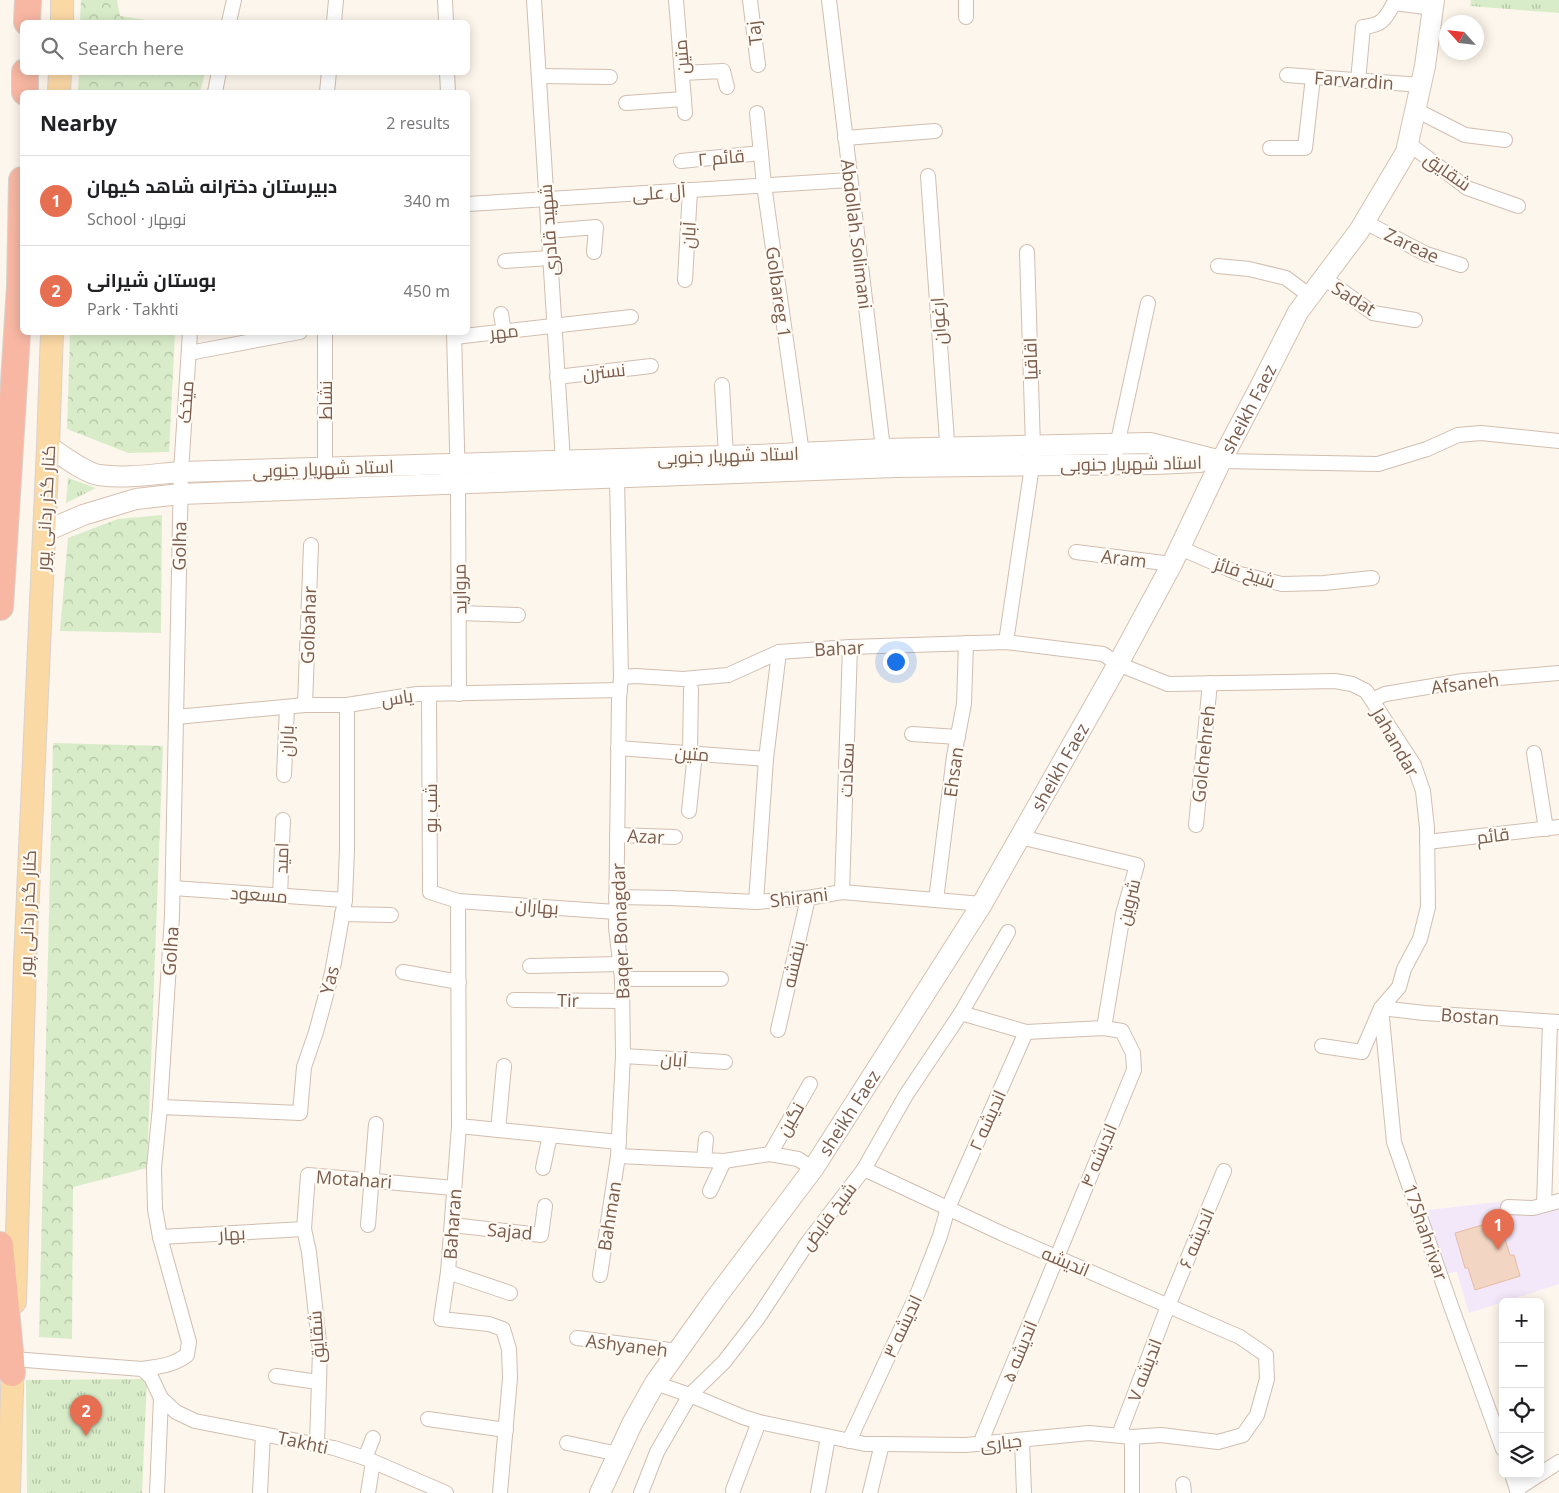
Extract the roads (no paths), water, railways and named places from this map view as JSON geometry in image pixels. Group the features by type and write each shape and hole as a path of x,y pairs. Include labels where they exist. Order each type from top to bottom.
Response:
{"highway":[{"path":"27,20 28,0"},
{"path":"25,75 25,90"},
{"path":"0,607 20,257"},
{"path":"0,1245 12,1366"}],"main road":[{"path":"62,0 62,20"},
{"path":"59,90 60,75"},
{"name":"کنار گذر ردانی پور","path":"9,1493 25,962 52,335"}],"street":[{"path":"229,20 234,0"},
{"path":"334,20 336,0"},
{"path":"445,0 446,20"},
{"name":"شهید قادری","path":"534,0 563,460"},
{"name":"متین","path":"626,103 685,106 676,0"},
{"name":"Taj","path":"750,0 758,65"},
{"name":"Abdollah Solimani","path":"829,0 884,458"},
{"path":"966,0 966,17"},
{"path":"1358,81 1363,26 1376,25 1387,16 1394,4 1433,4"},
{"name":"sheikh Faez","path":"600,1493 632,1424 655,1383 813,1169 982,904 1118,664 1176,556 1221,461 1298,312 1365,222 1406,152 1425,66 1433,4"},
{"path":"682,72 723,71 727,87"},
{"path":"215,90 218,75"},
{"path":"327,90 329,75"},
{"path":"447,75 448,90"},
{"name":"Farvardin","path":"1288,75 1421,85"},
{"path":"539,76 610,78"},
{"path":"1270,148 1304,148 1313,77"},
{"path":"1416,110 1465,135 1505,140"},
{"name":"Golbareg 1","path":"757,113 764,186 803,462"},
{"path":"845,138 935,131"},
{"name":"شقایق","path":"1408,143 1467,188 1518,206"},
{"name":"قائم ۲","path":"681,160 761,153"},
{"name":"ارغوان","path":"928,176 948,457"},
{"name":"آل علی","path":"470,204 850,180"},
{"name":"آبان","path":"685,280 690,190"},
{"name":"Zareae","path":"1365,222 1426,254 1461,265"},
{"path":"548,231 596,227 594,252"},
{"name":"اقاقیا","path":"1006,642 1032,456 1027,252"},
{"path":"505,261 550,258"},
{"path":"1218,266 1249,269 1286,278 1310,296"},
{"name":"Sadat","path":"1324,278 1373,313 1415,320"},
{"path":"1113,464 1148,303"},
{"path":"501,314 504,332"},
{"name":"مهر","path":"470,334 631,318"},
{"name":"میخک","path":"180,494 190,335"},
{"path":"189,353 284,335"},
{"name":"نشاط","path":"325,335 325,468"},
{"name":"مروارید","path":"454,335 458,484 459,694"},
{"name":"نسترن","path":"557,377 651,366"},
{"path":"722,385 724,465"},
{"path":"1221,461 1378,464 1428,449 1458,435 1482,433 1559,441"},
{"name":"استاد شهریار جنوبی","path":"1032,456 1117,444 1150,443 1221,461"},
{"name":"استاد شهریار جنوبی","path":"48,446 68,460 97,475 130,476 180,472 563,460 724,465 884,458 1032,456 1113,464 1221,461"},
{"name":"استاد شهریار جنوبی","path":"44,532 83,515 136,499 180,494 617,478 724,465"},
{"name":"Baqer Bonagdar","path":"617,478 620,683 616,928 622,979 623,1056 618,1149"},
{"name":"Golha","path":"142,1369 177,1362 187,1355 189,1342 160,1237 155,1209 154,1168 160,1107 173,888 180,494"},
{"name":"Golbahar","path":"305,705 311,544"},
{"name":"Aram","path":"1076,552 1176,556"},
{"name":"شیخ فائز","path":"1176,556 1282,584 1372,578"},
{"path":"458,613 518,615"},
{"name":"Bahar","path":"620,683 636,676 683,679 728,675 779,652 1006,642 1103,654 1118,664"},
{"name":"Ehsan","path":"936,900 964,704 966,644"},
{"name":"سعادت","path":"842,892 850,648"},
{"path":"756,902 766,759 779,652"},
{"name":"Jahandar","path":"1118,664 1168,684 1335,681 1352,684 1366,691 1414,765 1422,791 1427,828 1428,907 1420,939 1404,970 1399,987 1381,1008 1362,1052 1322,1046"},
{"name":"Afsaneh","path":"1372,700 1385,694 1463,681 1559,673"},
{"name":"یاس","path":"176,717 305,705 347,705 417,694 459,694 620,683"},
{"name":"Golchehreh","path":"1196,825 1210,683"},
{"path":"689,811 692,753 691,689"},
{"name":"شب بو","path":"429,694 430,892 458,900"},
{"name":"Yas","path":"160,1107 300,1113 304,1067 316,1032 332,973 343,907 347,848 347,705"},
{"name":"باران","path":"284,775 287,707"},
{"path":"912,734 958,737"},
{"name":"متین","path":"618,748 766,759"},
{"path":"1534,753 1553,828"},
{"name":"امید","path":"280,896 283,820"},
{"name":"قائم","path":"1427,842 1553,828"},
{"name":"Azar","path":"617,835 675,837"},
{"name":"شروین","path":"1020,837 1137,865 1123,914 1104,1028"},
{"name":"مسعود","path":"173,888 280,896 390,915"},
{"name":"Shirani","path":"616,897 756,902 808,898 842,892 982,904"},
{"name":"بنفشه","path":"778,1030 808,898"},
{"name":"بهاران","path":"458,900 616,912"},
{"name":"Baharan","path":"458,900 459,1126 448,1272 441,1319 488,1324 503,1329 509,1349 510,1378 500,1493"},
{"name":"شیخ فایض","path":"641,1493 657,1452 690,1395 724,1362 758,1318 808,1242 864,1169 906,1095 961,1013 1008,932"},
{"path":"530,966 620,964"},
{"path":"404,972 459,982"},
{"path":"622,979 721,979"},
{"name":"Tir","path":"514,1000 622,1001"},
{"name":"Bostan","path":"1381,1008 1424,1013 1554,1022"},
{"name":"17Shahrivar","path":"1381,1008 1394,1142 1499,1438"},
{"path":"961,1013 1026,1032 1104,1028"},
{"path":"1544,1204 1554,1022"},
{"name":"اندیشه ۴","path":"1056,1257 1134,1070 1133,1053 1122,1032 1104,1028"},
{"name":"اندیشه ۲","path":"948,1208 1026,1032"},
{"name":"آبان","path":"623,1056 725,1062"},
{"path":"498,1130 504,1066"},
{"name":"نگین","path":"770,1154 810,1084"},
{"path":"368,1225 376,1124"},
{"path":"459,1126 550,1135 618,1149 704,1160 724,1161 770,1154 798,1159 813,1169"},
{"path":"543,1168 550,1135"},
{"path":"704,1160 706,1139"},
{"name":"Bahman","path":"600,1275 618,1149"},
{"path":"710,1191 724,1161"},
{"name":"اندیشه","path":"864,1169 1056,1257 1240,1337 1266,1355 1267,1379 1257,1415 1243,1435"},
{"name":"اندیشه ۶","path":"1168,1306 1224,1171"},
{"name":"Motahari","path":"304,1230 308,1175 454,1188"},
{"path":"1508,1207 1533,1208 1559,1201"},
{"name":"Sajad","path":"452,1225 541,1235 545,1206"},
{"name":"اندیشه ۳","path":"848,1441 919,1290 940,1236 948,1208"},
{"name":"شقایق","path":"304,1230 309,1252 319,1342 317,1444"},
{"name":"بهار","path":"160,1237 304,1230"},
{"name":"اندیشه ۵","path":"980,1444 1056,1257"},
{"path":"448,1272 510,1293"},
{"name":"اندیشه ۷","path":"1126,1436 1168,1306"},
{"name":"Ashyaneh","path":"577,1338 678,1351"},
{"path":"12,1366 142,1369"},
{"name":"Takhti","path":"142,1369 151,1377 161,1398 176,1412 195,1421 334,1448 369,1460 446,1493"},
{"path":"276,1376 318,1382"},
{"name":"جباری","path":"655,1383 759,1422 865,1444 966,1445 1089,1433 1126,1436 1161,1435 1218,1442 1243,1435"},
{"name":"Takhti","path":"157,1493 161,1398"},
{"path":"428,1419 506,1430"},
{"path":"733,1490 759,1422"},
{"path":"260,1493 263,1434"},
{"path":"1126,1436 1132,1493"},
{"path":"818,1493 828,1437"},
{"path":"368,1493 369,1460 373,1438"},
{"path":"1022,1440 1024,1493"},
{"path":"567,1443 618,1454"},
{"path":"870,1493 882,1444"},
{"path":"1544,1471 1559,1462"},
{"path":"1513,1478 1517,1491 1535,1478"}],"place":[{"name":"دبیرستان دخترانه شاهد کیهان","path":"1498,1250"},
{"name":"بوستان شیرانی","path":"86,1436"}]}
